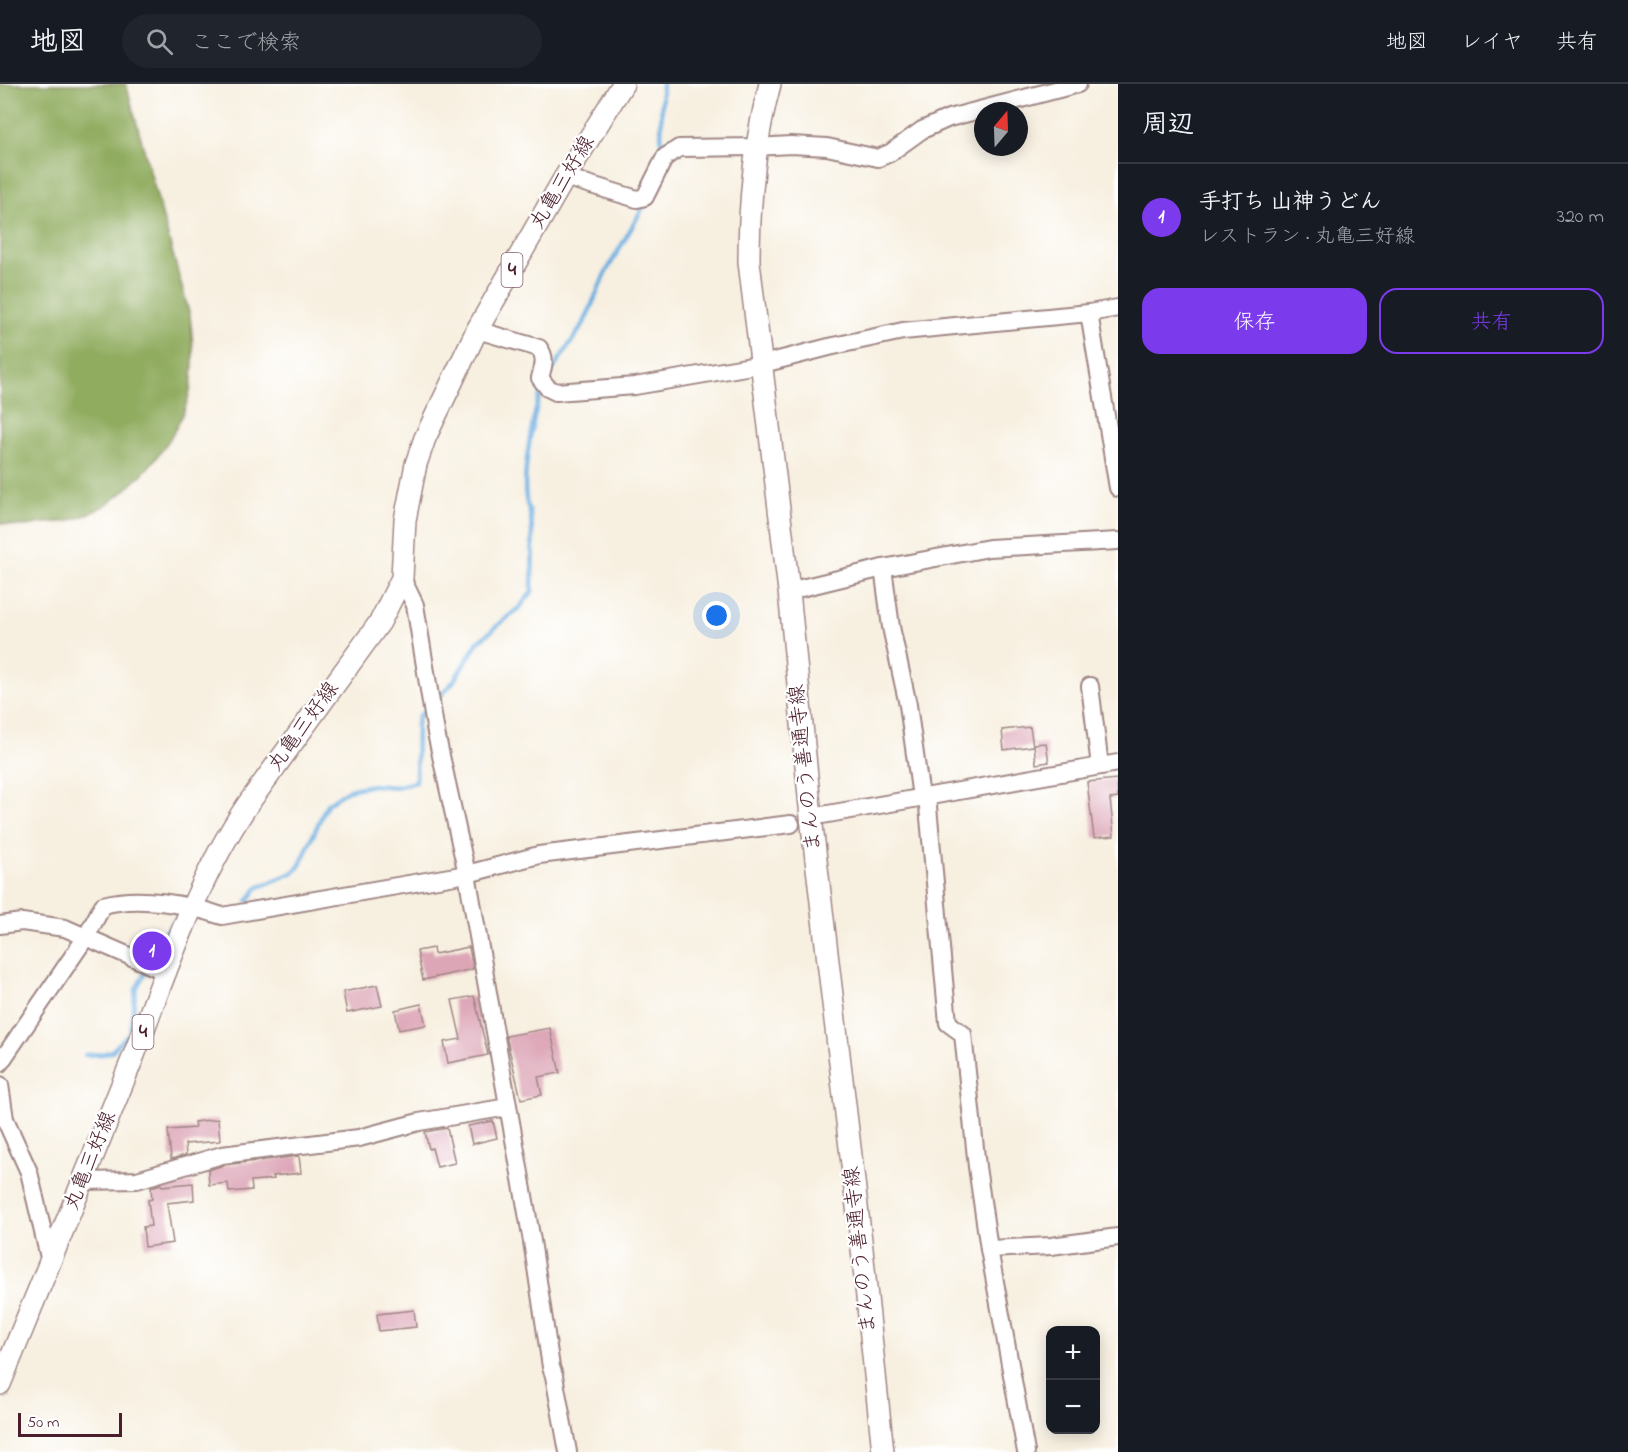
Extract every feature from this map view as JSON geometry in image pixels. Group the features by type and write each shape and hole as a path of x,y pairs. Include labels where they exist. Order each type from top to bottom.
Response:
{"main road":[{"name":"丸亀三好線","path":"0,1384 83,1181 162,970 227,835 380,622 402,578 405,520 416,464 425,438 477,330 622,84"},
{"name":"まんのう善通寺線","path":"770,84 756,147 749,208 749,262 789,591 810,817 862,1249 883,1452"}],"street":[{"path":"566,177 637,198 645,197 665,156 679,148 791,145 827,147 878,158 890,153 922,130 949,118 1078,84"},
{"path":"477,330 539,348 544,354 540,378 556,392 635,386 763,364 903,331 1089,313 1118,308"},
{"path":"1089,313 1118,488"},
{"path":"789,591 883,568 989,548 1118,541"},
{"path":"883,568 891,627 908,705 924,797 948,1023 963,1034 977,1167 989,1249 1026,1452"},
{"path":"402,578 415,605 433,715 467,874 532,1241 551,1367 568,1452"},
{"path":"1090,686 1100,766"},
{"path":"810,817 1118,763"},
{"path":"0,1062 86,937 103,905 118,900 194,906 222,916 467,874 539,855 790,824"},
{"path":"0,925 22,922 65,928 162,970"},
{"path":"0,1085 5,1119 29,1172 50,1262"},
{"path":"83,1181 138,1180 222,1155 359,1138 419,1122 508,1107"},
{"path":"989,1249 1051,1246 1118,1237"}],"green space":[{"path":"0,84 126,84 190,316 193,364 191,388 176,428 152,463 122,493 87,515 65,522 22,526 0,523"}],"building":[{"path":"1030,727 1033,746 1004,750 1002,730"},
{"path":"1046,743 1049,762 1036,764 1034,744"},
{"path":"1117,779 1118,798 1110,799 1114,836 1094,838 1087,782"},
{"path":"469,947 473,969 423,980 417,951 433,948 434,954"},
{"path":"377,985 382,1006 347,1013 343,992"},
{"path":"474,996 488,1055 448,1063 444,1042 461,1039 452,1000"},
{"path":"421,1004 426,1025 399,1030 395,1010"},
{"path":"550,1028 560,1073 538,1077 542,1095 521,1099 506,1036"},
{"path":"218,1119 220,1141 185,1144 186,1155 171,1159 168,1130 195,1128 194,1122"},
{"path":"493,1121 497,1138 472,1144 468,1126"},
{"path":"447,1128 455,1163 437,1167 425,1132"},
{"path":"299,1156 301,1173 251,1181 252,1190 229,1192 228,1183 209,1185 208,1170 224,1165"},
{"path":"193,1183 194,1200 167,1203 173,1243 145,1247 143,1227 151,1226 148,1200 152,1199 151,1187 161,1184 162,1186"},
{"path":"414,1310 416,1327 379,1331 377,1314"}],"waterway":[{"path":"661,144 662,84"},
{"path":"549,375 584,323 605,274 645,204"},
{"path":"435,702 453,682 478,642 520,607 532,592 531,518 525,488 532,427 543,388"},
{"path":"248,901 257,888 294,872 300,865 327,804 348,790 373,785 395,787 416,782 417,723 419,716 427,709"},
{"path":"150,961 160,938 177,918"},
{"path":"85,1055 112,1051 130,1032 136,989 147,969"}],"place":[{"name":"手打ち 山神うどん","path":"152,951"}]}
